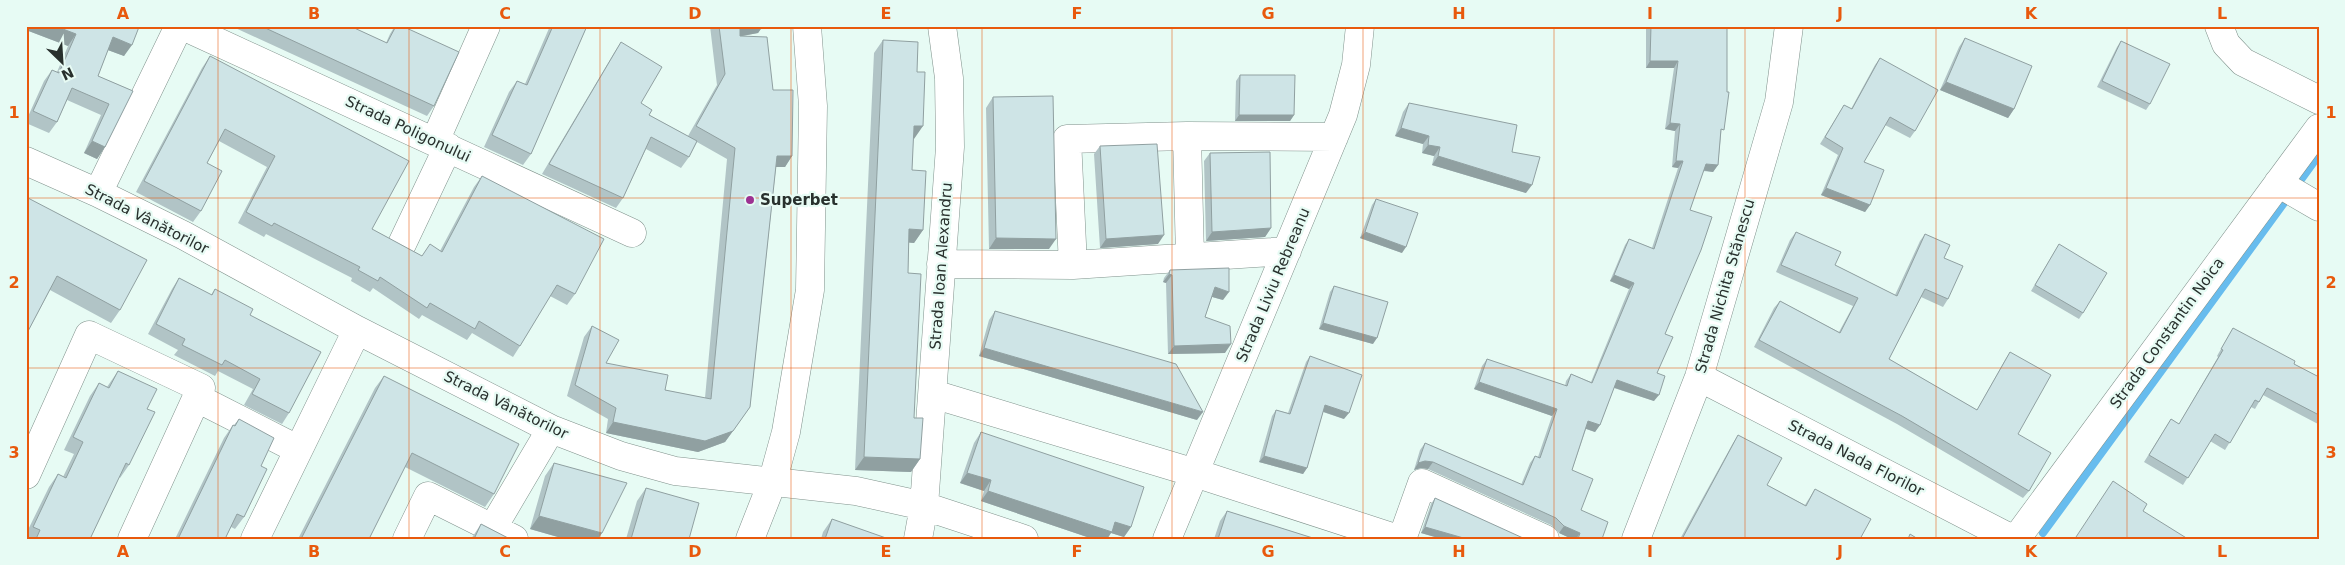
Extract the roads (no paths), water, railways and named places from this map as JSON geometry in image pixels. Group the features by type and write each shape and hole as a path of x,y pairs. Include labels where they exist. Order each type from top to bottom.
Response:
{"street":[{"name":"Strada Poligonului","path":"181,26 632,233"},
{"path":"98,193 181,26"},
{"path":"402,244 486,26"},
{"path":"750,539 772,483 786,432 810,290 813,106 807,26"},
{"name":"Strada Ioan Alexandru","path":"918,539 924,506 950,146 949,78 942,26"},
{"name":"Strada Liviu Rebreanu","path":"1167,539 1344,115 1356,65 1360,26"},
{"name":"Strada Nichita Stănescu","path":"1636,539 1699,377 1779,102 1789,26"},
{"path":"2219,26 2226,44 2243,62 2319,100"},
{"name":"Strada Constantin Noica","path":"2014,539 2319,128"},
{"path":"1073,265 1066,139 1187,136 1334,137"},
{"path":"1187,136 1190,257"},
{"name":"Strada Vânătorilor","path":"26,161 98,193 183,235 357,330 550,429 621,456 675,471 847,490 924,506 1024,539"},
{"path":"2278,183 2319,207"},
{"path":"940,264 1073,265 1287,252"},
{"path":"255,539 357,330"},
{"path":"26,476 88,335 201,388 132,539"},
{"name":"Strada Nada Florilor","path":"1699,377 2014,539"},
{"path":"932,394 1194,473 1398,539"},
{"path":"197,398 297,450"},
{"path":"407,539 428,496 503,534 550,429"},
{"path":"1402,539 1422,483 1545,539"}],"waterway":[{"path":"2043,533 2319,155"}],"place":[{"name":"Superbet","path":"750,200"}]}
